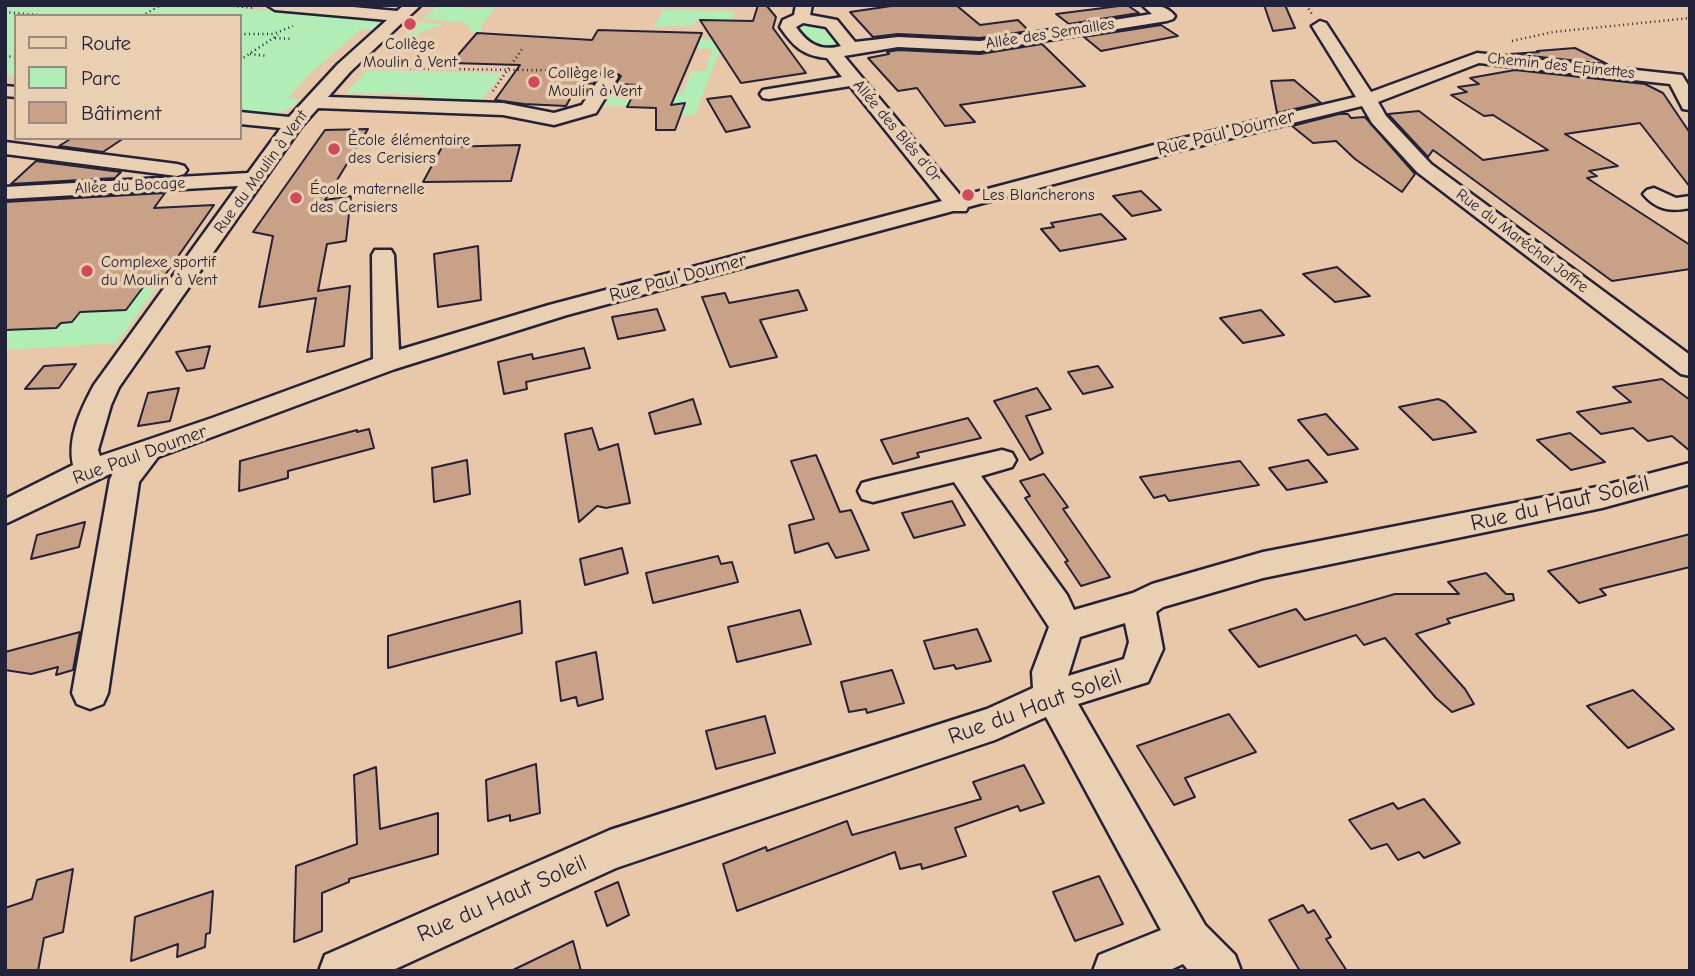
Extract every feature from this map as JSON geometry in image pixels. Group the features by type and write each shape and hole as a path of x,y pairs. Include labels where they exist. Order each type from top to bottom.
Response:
{"street":[{"path":"275,5 398,16"},
{"name":"Rue du Moulin à Vent","path":"89,470 84,450 97,405 107,385 294,123 344,68 413,5"},
{"name":"Allée des Semailles","path":"840,52 898,42 980,46 1167,16 1152,5"},
{"name":"Allée des Blés d'Or","path":"840,52 808,51 799,45 788,27 789,23 803,11 831,23 840,52 854,80 958,206"},
{"name":"Rue du Maréchal Joffre","path":"1320,26 1379,118 1424,168 1690,368"},
{"name":"Chemin des Epinettes","path":"1369,99 1477,58 1683,75"},
{"path":"314,102 503,109 554,119 589,109 600,74"},
{"path":"1683,75 1690,105"},
{"path":"769,94 854,80"},
{"name":"Rue Paul Doumer","path":"5,513 89,470 147,452 386,363 558,310 958,206 1161,149 1369,99"},
{"path":"242,118 294,123"},
{"path":"5,148 178,170 215,180"},
{"name":"Allée du Bocage","path":"5,193 254,179"},
{"path":"1654,194 1672,205 1690,202"},
{"path":"383,255 386,363"},
{"path":"90,693 125,479 147,452"},
{"path":"873,491 1002,460"},
{"path":"961,470 1055,605 1066,627 1144,603"},
{"name":"Rue du Haut Soleil","path":"341,971 610,850 995,723 1054,696 1136,670 1147,652 1139,612 1144,603 1152,597 1263,565 1602,497 1690,473"},
{"name":"Rue du Haut Soleil","path":"1054,696 1050,685 1050,672 1066,627"},
{"path":"1054,696 1190,940 1219,971"},
{"path":"1115,971 1190,940"}],"path":[{"path":"145,14 161,5"},
{"path":"5,12 27,14"},
{"path":"1477,58 1499,46 1553,32 1690,18"},
{"path":"242,59 285,31"},
{"path":"274,37 293,39"},
{"path":"249,54 267,56"},
{"path":"369,68 600,74"}],"green space":[{"path":"5,5 208,5 380,21 373,29 361,29 311,73 288,98 300,99 287,110 272,114 242,111 242,14 14,14 14,75 5,76"},
{"path":"438,5 465,5 463,9 496,8 482,24 481,32 471,32 470,27 462,22 423,19"},
{"path":"663,10 735,11 695,115 657,114 660,107 601,106 618,77 624,77 615,95 634,96 637,92 683,94 691,71 705,71 713,49 696,48 699,39 713,40 720,20 697,19 694,25 654,27"},
{"path":"418,22 441,26 420,32 418,37 426,43 422,43 419,48 398,44 401,41 398,41"},
{"path":"798,23 823,23 841,43 835,48 813,49 794,26"},
{"path":"368,70 502,73 481,101 423,99 426,95 346,93"},
{"name":"Complexe sportif du Moulin à Vent","path":"214,205 117,343 5,350 5,257 160,211 164,207"}],"building":[{"path":"758,5 766,5 776,17 773,28 806,73 741,83 700,20 753,21"},
{"path":"898,5 956,5 980,25 1018,20 1029,31 980,38 898,34 873,37 850,12"},
{"path":"1127,5 1139,13 1069,24 1056,14"},
{"path":"1264,5 1285,5 1295,28 1273,31"},
{"path":"1161,25 1178,36 1101,51 1084,37"},
{"path":"598,30 702,33 671,105 685,103 675,130 656,130 656,108 627,107 638,85 616,84 621,76 610,70 601,72 593,84 579,83 566,106 495,100 520,65 451,63 477,33 592,40"},
{"path":"1042,44 1085,86 960,105 975,122 945,126 917,88 898,91 868,58 898,50 980,54"},
{"path":"1575,48 1607,64 1511,54 1539,52 1537,51"},
{"path":"1515,70 1645,84 1663,93 1690,133 1690,187 1640,123 1565,134 1618,166 1589,171 1597,176 1587,178 1690,245 1690,269 1612,281 1433,150 1428,157 1388,114 1419,111 1483,160 1548,150 1493,115 1484,116 1451,95 1467,92 1458,87 1479,84 1470,78"},
{"path":"1294,80 1321,103 1277,113 1271,81"},
{"path":"731,96 750,127 726,132 707,99"},
{"path":"1348,114 1351,118 1365,117 1415,174 1402,192 1355,159 1336,141 1313,143 1292,126"},
{"path":"368,129 325,200 351,196 346,241 327,244 318,291 350,286 344,346 307,352 316,298 259,307 273,236 253,232 325,130"},
{"path":"69,140 121,140 103,152 59,146"},
{"path":"520,145 511,181 423,182 442,147"},
{"path":"36,161 121,172 115,178 11,184"},
{"path":"1141,191 1161,210 1132,216 1113,196"},
{"name":"Complexe sportif du Moulin à Vent","path":"165,193 154,208 214,205 158,285 144,286 126,310 80,312 72,322 61,323 56,328 5,330 5,202"},
{"path":"1101,214 1126,239 1060,251 1041,229 1054,227 1051,223"},
{"path":"478,246 481,300 438,307 434,254"},
{"path":"1337,267 1370,296 1335,302 1303,274"},
{"path":"798,290 807,310 760,320 777,357 730,367 702,297 725,293 729,303"},
{"path":"657,309 665,330 618,339 612,317"},
{"path":"1261,310 1284,335 1243,343 1220,318"},
{"path":"210,346 204,368 187,371 176,352"},
{"path":"584,348 590,368 526,382 527,389 504,394 498,362 532,354 533,359"},
{"path":"76,364 59,388 25,389 44,366"},
{"path":"1098,366 1113,387 1083,394 1068,372"},
{"path":"1662,379 1690,400 1690,451 1672,436 1648,441 1633,428 1601,434 1577,412 1631,402 1613,387"},
{"path":"179,388 170,421 138,426 148,393"},
{"path":"1037,388 1051,409 1026,416 1043,453 1030,460 994,401"},
{"path":"693,399 701,424 655,434 649,413"},
{"path":"1438,399 1445,402 1476,432 1433,440 1399,407"},
{"path":"1326,414 1358,449 1328,455 1298,420"},
{"path":"968,418 981,438 917,453 919,457 893,464 881,440"},
{"path":"592,428 599,450 618,444 630,503 606,508 597,506 579,522 565,434"},
{"path":"369,429 374,448 288,471 288,478 239,491 240,461"},
{"path":"1570,433 1605,462 1571,470 1537,440"},
{"path":"816,455 840,512 851,510 869,550 836,558 828,543 795,553 789,525 814,519 791,461"},
{"path":"467,460 470,494 434,502 432,468"},
{"path":"1308,460 1327,482 1287,490 1269,468"},
{"path":"1240,461 1259,485 1169,501 1165,495 1154,498 1140,477"},
{"path":"1044,474 1068,507 1063,509 1110,577 1081,586 1065,562 1068,561 1025,498 1030,496 1020,481"},
{"path":"952,501 965,525 914,538 902,513"},
{"path":"85,522 79,547 31,559 37,535"},
{"path":"1690,534 1690,567 1600,589 1606,595 1579,603 1548,571"},
{"path":"622,548 628,573 585,585 580,559"},
{"path":"718,556 721,564 732,562 738,582 653,603 646,573"},
{"path":"1486,573 1506,594 1513,594 1514,600 1447,619 1450,623 1416,634 1465,689 1474,704 1452,712 1436,698 1385,638 1364,645 1356,635 1259,667 1229,630 1296,609 1305,620 1395,594 1459,594 1448,582"},
{"path":"520,601 522,633 388,668 388,636"},
{"path":"800,610 811,644 737,662 728,627"},
{"path":"977,629 991,661 956,669 954,665 934,669 924,641"},
{"path":"80,632 73,670 56,675 58,667 31,674 5,670 5,652"},
{"path":"596,652 603,699 578,706 576,697 561,701 556,662"},
{"path":"892,670 904,703 867,713 866,709 849,712 841,682"},
{"path":"1633,690 1674,729 1628,748 1587,706"},
{"path":"1229,714 1256,752 1185,778 1195,797 1174,805 1137,746"},
{"path":"765,716 775,753 716,769 706,731"},
{"path":"536,764 540,813 510,821 510,815 488,821 486,780"},
{"path":"1024,765 1044,803 1020,811 1018,806 955,828 966,856 922,869 921,864 900,869 895,852 737,911 723,864 766,847 767,851 847,821 852,835 981,799 973,782"},
{"path":"376,767 380,829 438,813 438,854 349,879 349,882 322,893 322,931 294,942 296,866 357,844 354,775"},
{"path":"1424,799 1460,843 1424,858 1419,852 1398,860 1387,844 1371,849 1349,820 1393,803 1398,809"},
{"path":"73,869 63,932 44,938 38,971 5,971 5,908 32,899 37,880"},
{"path":"1099,876 1123,924 1075,941 1053,892"},
{"path":"618,882 629,915 607,926 595,892"},
{"path":"213,891 210,933 206,934 205,947 177,957 178,944 131,961 135,917"},
{"path":"1303,905 1308,913 1314,910 1331,937 1326,939 1347,971 1300,971 1269,920"},
{"path":"573,941 581,971 511,971"}],"place":[{"name":"Collège Moulin à Vent","path":"410,24"},
{"name":"Collège le Moulin à Vent","path":"534,82"},
{"name":"École élémentaire des Cerisiers","path":"334,149"},
{"name":"Les Blancherons","path":"968,195"},
{"name":"École maternelle des Cerisiers","path":"296,198"},
{"name":"Complexe sportif du Moulin à Vent","path":"87,271"}]}
